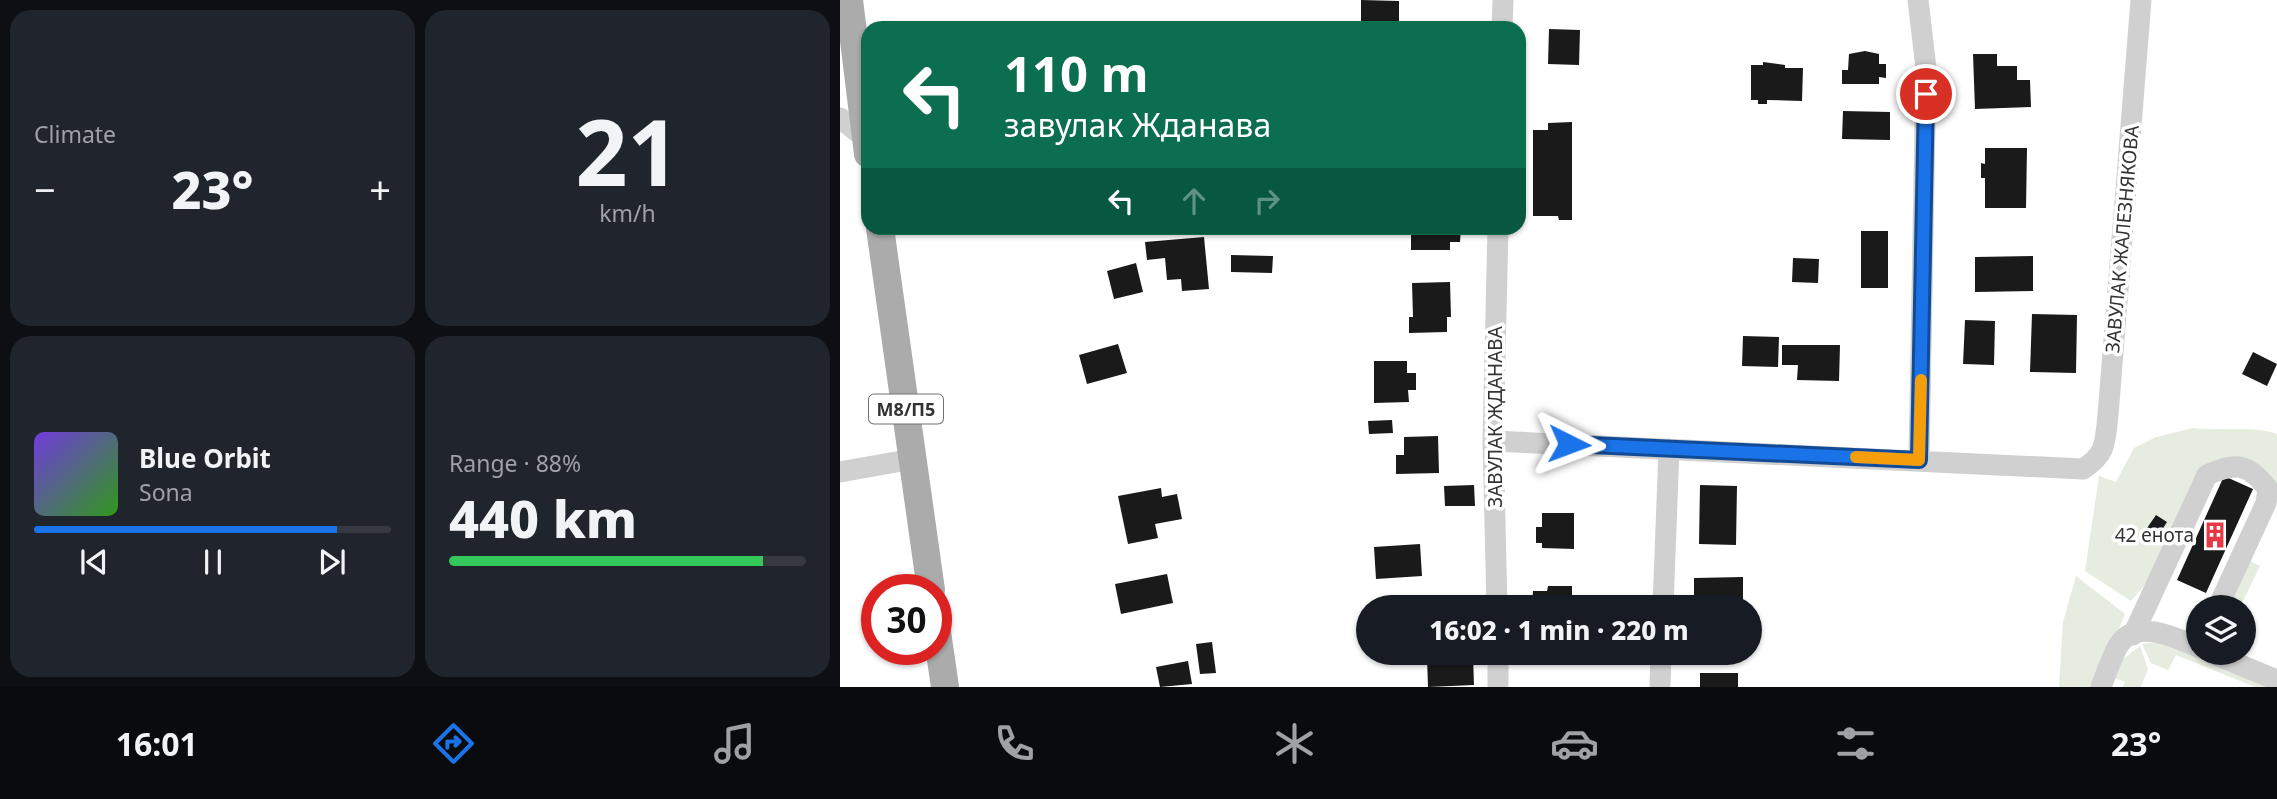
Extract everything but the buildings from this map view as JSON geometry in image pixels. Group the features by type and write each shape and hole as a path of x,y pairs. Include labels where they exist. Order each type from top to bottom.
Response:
{"main road":[{"path":"849,0 861,97"},
{"name":"М8/П5","path":"881,235 929,574"},
{"path":"942,665 945,687"}],"street":[{"path":"1502,21 1503,0"},
{"path":"1493,441 1919,460 1926,68 1918,0"},
{"name":"ЗАВУЛАК ЖАЛЕЗНЯКОВА","path":"1919,460 2083,468 2097,460 2105,446 2141,0"},
{"path":"840,118 861,140"},
{"name":"ЗАВУЛАК ЖДАНАВА","path":"1497,595 1493,441 1498,235"},
{"path":"1663,595 1669,449"},
{"path":"840,472 913,459"},
{"path":"2133,635 2207,475 2226,466 2244,467 2257,475 2268,489 2266,503 2224,595"},
{"path":"2101,687 2119,644 2133,635 2160,632 2186,643"},
{"path":"1497,665 1498,687"},
{"path":"1660,687 1661,665"},
{"path":"2240,665 2277,680"}],"shaded area":[{"path":"2193,428 2257,430 2277,434 2277,484 2218,463 2154,574 2131,601 2085,571 2099,476 2116,482 2134,448 2156,437"},
{"path":"2250,561 2260,566 2246,595 2235,595"},
{"path":"2076,576 2125,614 2095,687 2059,687 2063,622"},
{"path":"2165,643 2186,652 2186,659 2176,655 2168,670 2151,663 2142,644"},
{"path":"2140,646 2148,669 2141,687 2123,687 2125,682 2115,678 2122,660"},
{"path":"2201,665 2218,665 2272,687 2255,687"}],"slow traffic":[{"path":"1856,457 1919,460 1921,380"}],"place":[{"name":"42 енота","path":"2215,535"}],"route":[{"path":"1569,444 1919,460 1926,94"}]}
